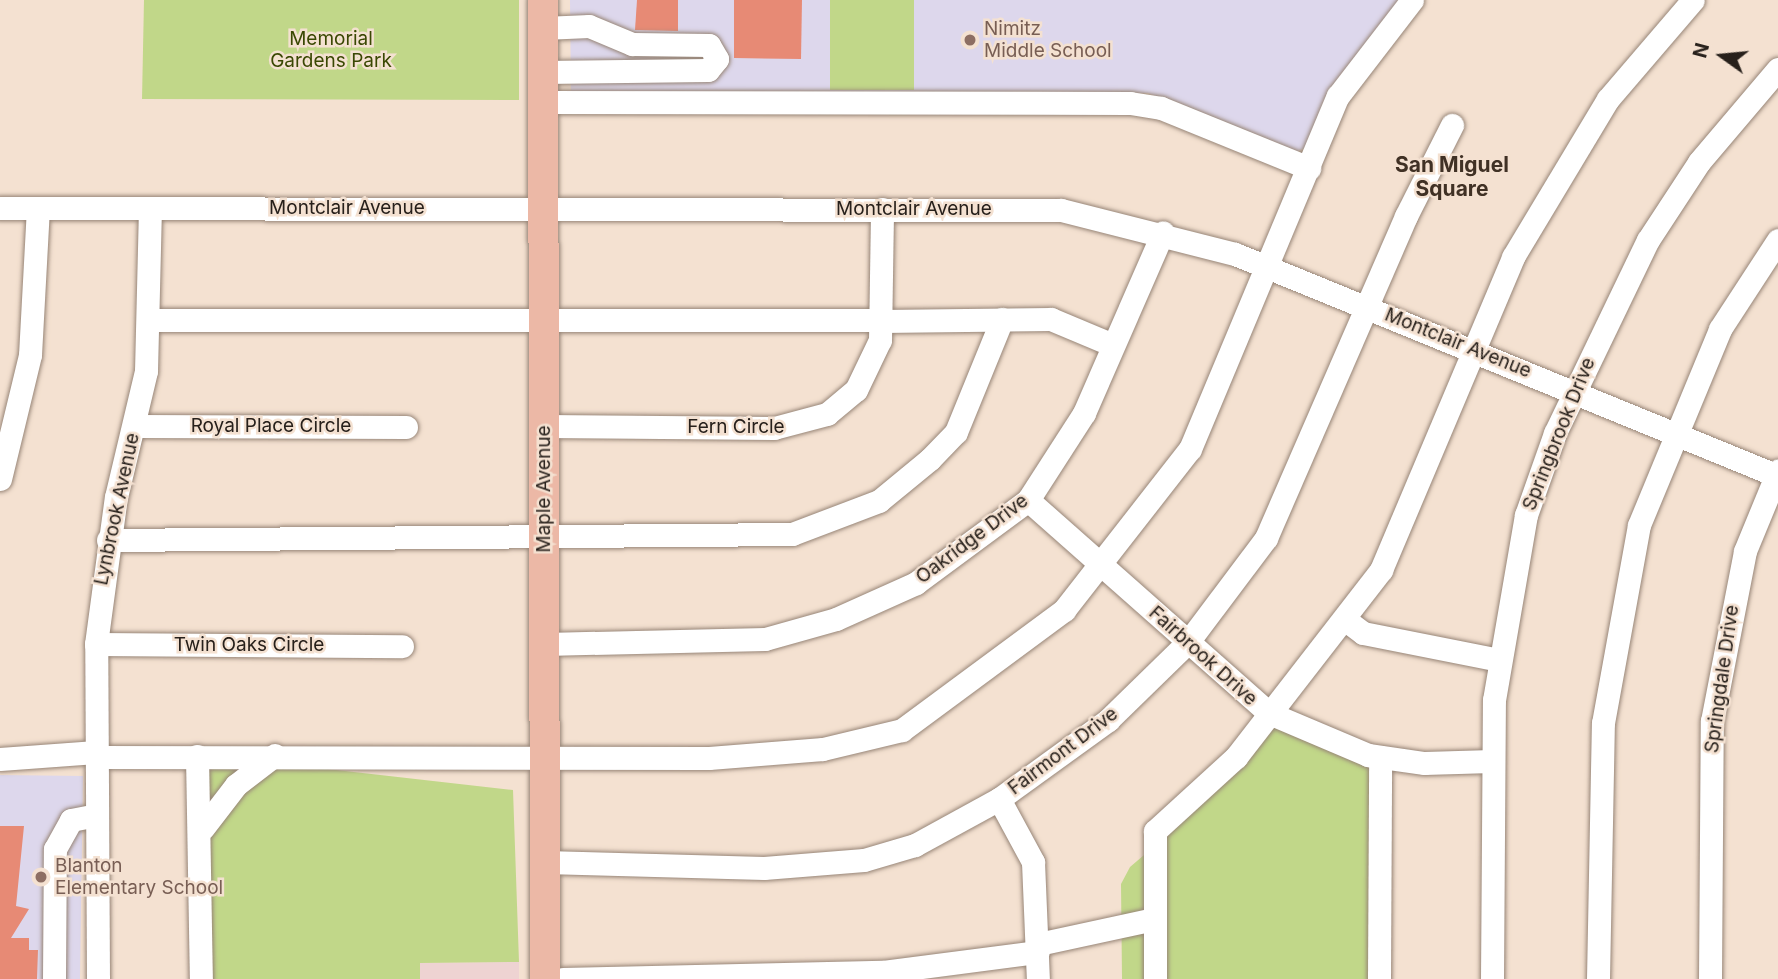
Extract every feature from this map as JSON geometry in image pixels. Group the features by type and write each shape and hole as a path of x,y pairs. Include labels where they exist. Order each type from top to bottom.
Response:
{"main road":[{"name":"Maple Avenue","path":"543,14 545,979"}],"street":[{"path":"0,759 96,754 545,758 777,756 883,738 1036,636 1103,567 1189,449 1308,168 1351,74 1412,0"},
{"path":"1155,979 1155,831 1236,757 1269,713 1347,621 1397,537 1513,257 1562,171 1608,99 1693,0"},
{"path":"543,14 589,26 632,44 709,45 717,59 708,70 543,72"},
{"name":"Springbrook Drive","path":"1492,979 1492,761 1499,660 1526,515 1575,392 1622,289 1673,200 1778,69"},
{"path":"543,102 1130,103 1161,108 1308,168"},
{"path":"1368,306 1452,125"},
{"name":"Montclair Avenue","path":"0,208 1061,210 1163,232 1267,267 1777,474"},
{"path":"0,479 30,355 38,208"},
{"name":"Lynbrook Avenue","path":"97,979 96,644 108,540 136,426 150,320 150,208"},
{"name":"Fern Circle","path":"544,426 774,428 810,422 843,403 867,375 881,321 882,209"},
{"name":"Oakridge Drive","path":"544,643 730,644 795,632 916,583 1028,499 1084,413 1163,232"},
{"path":"1598,979 1603,723 1639,525 1673,432 1720,329 1778,240"},
{"name":"Fairmont Drive","path":"545,862 822,866 915,845 999,799 1108,720 1188,642 1266,538 1368,306"},
{"path":"108,540 544,539 779,535 855,513 889,493 956,432 1002,319"},
{"path":"150,320 1051,319 1114,345"},
{"name":"Royal Place Circle","path":"136,426 407,427"},
{"name":"Springdale Drive","path":"1710,979 1712,721 1745,551 1777,474"},
{"name":"Fairbrook Drive","path":"1028,499 1269,713 1329,744 1380,757 1492,761"},
{"path":"1347,621 1363,633 1499,660"},
{"name":"Twin Oaks Circle","path":"96,644 402,646"},
{"path":"203,828 236,785 275,755"},
{"path":"197,756 203,828 201,979"},
{"path":"1379,979 1380,757"},
{"path":"999,799 1033,862 1038,979"},
{"path":"54,979 55,849 71,820 96,816"},
{"path":"563,979 921,972 1038,948 1154,919"}],"shaded area":[{"name":"Nimitz Middle School","path":"570,0 1402,0 1312,145 1293,153 1148,93 571,99"},
{"name":"Blanton Elementary School","path":"0,775 83,776 80,979 0,979"},
{"path":"519,962 519,979 420,979 419,963"}],"green space":[{"name":"Memorial Gardens Park","path":"144,0 519,0 519,100 142,99"},
{"path":"830,0 914,0 914,90 830,90"},
{"path":"1282,721 1379,758 1379,979 1122,979 1121,884 1130,867 1178,826 1235,748"},
{"path":"204,755 513,790 519,962 420,963 420,979 204,979"}],"building":[{"path":"637,0 678,0 678,31 635,30"},
{"path":"734,0 802,0 801,59 734,58"},
{"path":"0,826 24,826 16,906 29,909 11,938 29,938 29,950 38,950 37,979 0,979"}],"place":[{"name":"Nimitz Middle School","path":"970,40"},
{"name":"Blanton Elementary School","path":"41,877"}],"district":[{"name":"San Miguel Square","path":"1452,177"}]}
